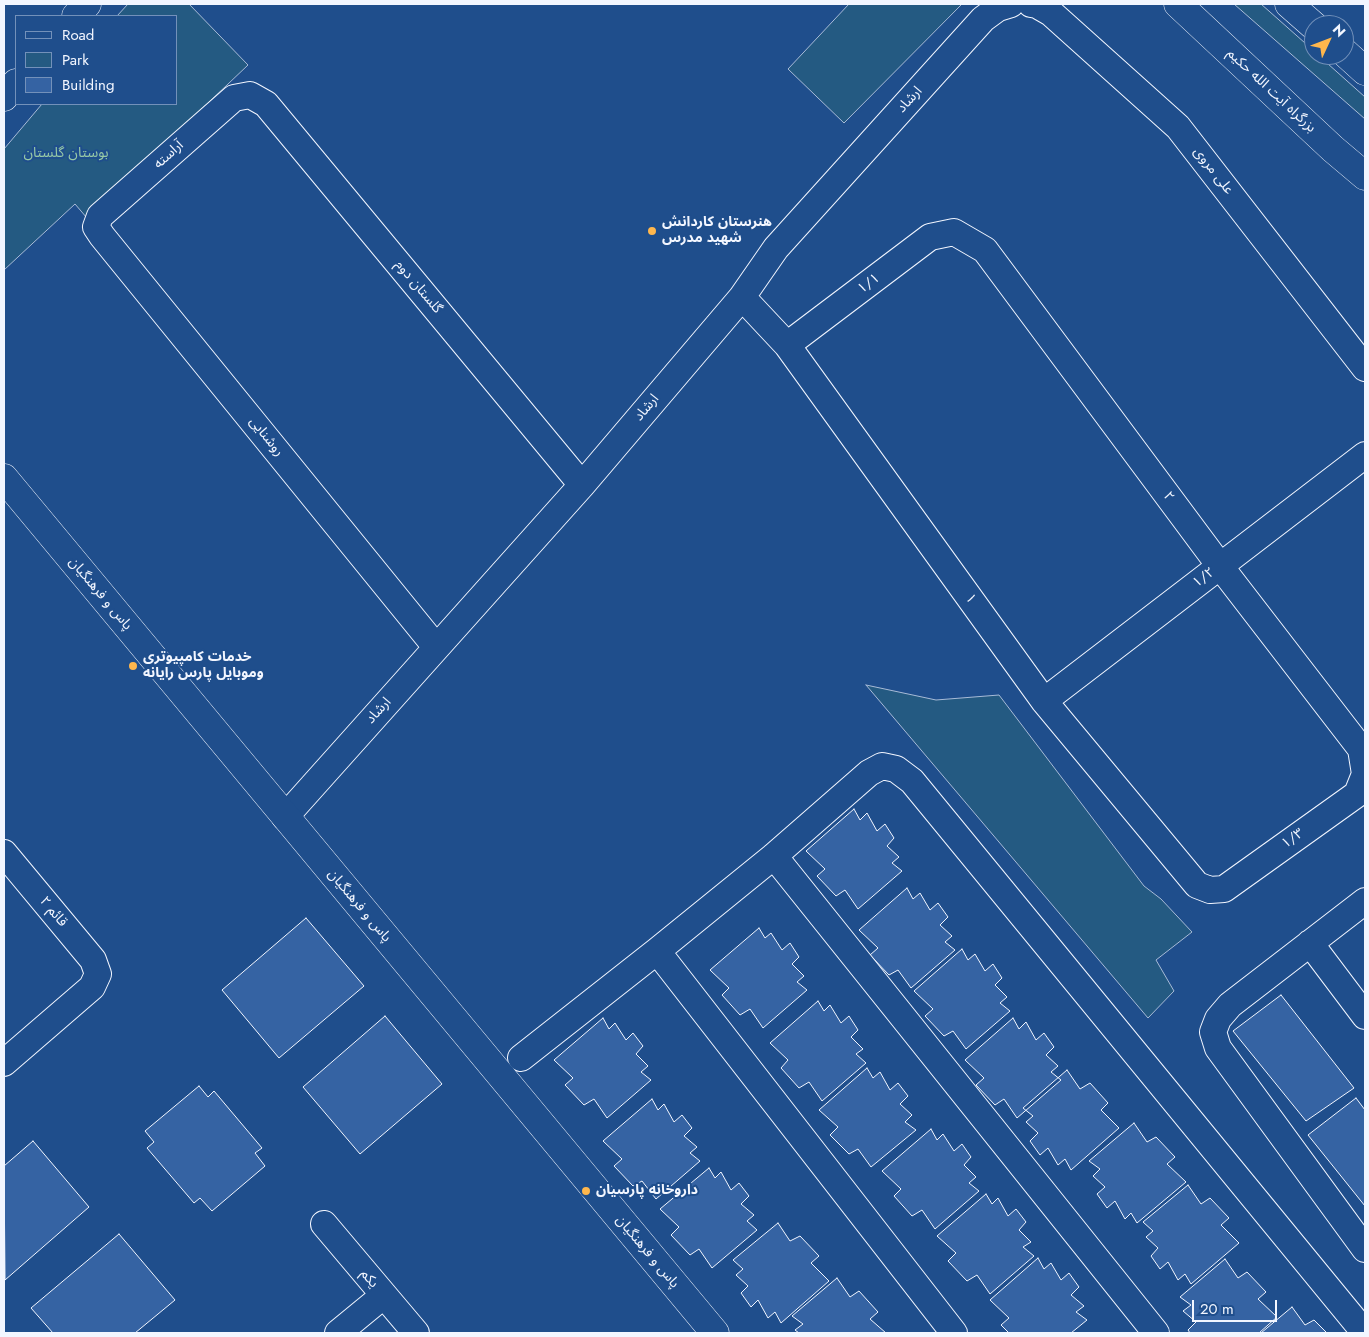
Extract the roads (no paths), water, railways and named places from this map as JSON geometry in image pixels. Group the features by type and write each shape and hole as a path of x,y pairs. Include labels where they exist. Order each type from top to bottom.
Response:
{"main road":[{"path":"77,15 87,4"},
{"name":"بزرگراه آیت الله حکیم","path":"1178,4 1333,149 1365,176"},
{"path":"1288,4 1304,18"},
{"path":"1354,61 1365,71"},
{"path":"4,96 15,84"},
{"name":"پاس و فرهنگیان","path":"4,478 715,1333"}],"street":[{"name":"ارشاد","path":"285,817 582,486 742,296 776,248 983,19 998,8 1011,4"},
{"name":"علی مروی","path":"1031,4 1038,5 1051,13 1178,127 1365,368"},
{"name":"آراسته","path":"96,227 100,216 234,98 250,95"},
{"name":"گلستان دوم","path":"250,95 266,104 582,486"},
{"name":"روشنایی","path":"96,227 436,647"},
{"name":"۱/۱","path":"787,346 930,237 954,232"},
{"name":"۲","path":"954,232 984,250 1220,566 1361,749 1364,774"},
{"name":"۱","path":"742,296 787,346 1044,701 1197,885 1210,890"},
{"name":"۱/۲","path":"1044,701 1365,455"},
{"path":"521,1058 774,856 869,773 882,766 896,768 912,781 1365,1333"},
{"name":"۱/۳","path":"1210,890 1224,889 1357,794 1364,774"},
{"name":"قائم ۲","path":"4,853 93,960 98,974 92,986 4,1063"},
{"path":"774,856 1156,1333"},
{"path":"1365,901 1230,1005 1218,1019 1213,1032 1218,1048 1365,1249"},
{"path":"1310,943 1365,1016"},
{"path":"657,951 954,1333"},
{"name":"یکم","path":"324,1224 416,1333"},
{"path":"338,1333 383,1296"}],"place":[{"name":"هنرستان کاردانش شهید مدرس","path":"652,231"},
{"name":"خدمات کامپیوتری وموبایل پارس رایانه","path":"133,666"},
{"name":"داروخانه پارسیان","path":"586,1191"}],"park label":[{"name":"بوستان گلستان","path":"66,154"}]}
